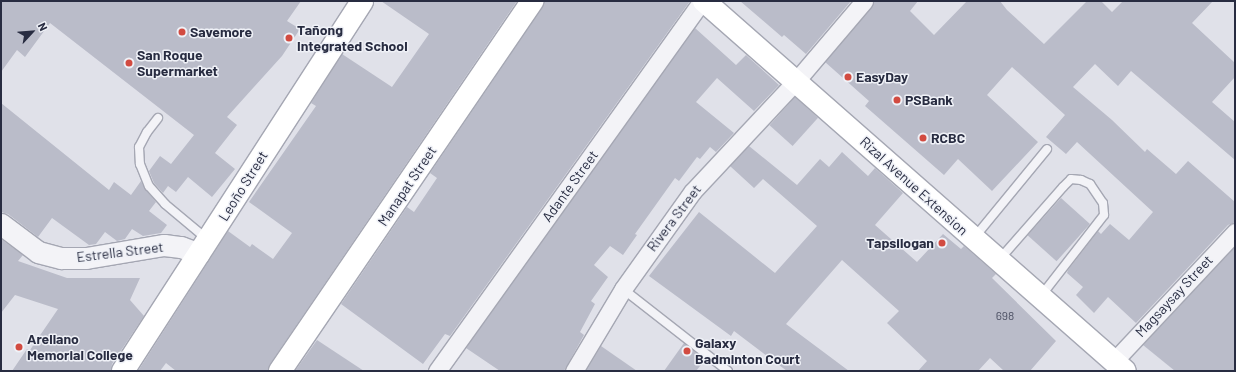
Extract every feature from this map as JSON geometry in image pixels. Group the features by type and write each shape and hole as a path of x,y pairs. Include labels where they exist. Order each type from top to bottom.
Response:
{"main road":[{"name":"Leoño Street","path":"123,371 362,1"},
{"name":"Manapat Street","path":"280,371 532,1"},
{"name":"Rizal Avenue Extension","path":"703,1 796,81 973,239 1119,366"}],"street":[{"name":"Adante Street","path":"437,371 703,1"},
{"name":"Rivera Street","path":"574,371 623,289 693,191 796,81 843,28 864,1"},
{"name":"Estrella Street","path":"1,224 38,252 61,258 86,258 164,245 204,247"},
{"name":"Magsaysay Street","path":"1119,366 1235,232"}],"lane":[{"path":"158,118 147,132 139,148 140,164 149,186 204,247"},
{"path":"973,239 1047,149"},
{"path":"998,261 1071,179 1081,180 1090,184 1103,203 1104,215 1040,297"},
{"path":"623,289 728,371"}],"building":[{"path":"1,1 301,1 287,21 300,29 282,56 227,117 237,125 215,153 235,169 212,197 188,177 176,192 168,186 163,193 154,183 149,171 160,156 171,164 194,135 50,23 25,57 17,50 1,72"},
{"path":"381,1 517,1 270,364 268,371 176,371 166,363 160,371 138,371 228,231 250,247 252,244 273,259 292,233 249,202 316,106 311,103 342,54 392,87 429,34"},
{"path":"544,1 690,1 450,336 445,334 423,364 341,304 407,207 414,212 437,178 430,173 542,8"},
{"path":"740,1 851,1 806,54 784,35 782,37"},
{"path":"874,1 918,1 910,11 934,35 967,1 1000,1 1007,10 1044,44 1087,1 1101,1 1112,12 1123,1 1213,1 1192,23 1235,63 1235,77 1212,102 1235,122 1235,160 1131,71 1118,86 1095,64 1073,87 1112,120 1145,152 1147,149 1176,174 1188,161 1235,202 1235,222 1228,225 1136,323 1108,297 1094,313 1076,295 1083,287 1067,273 1068,270 1098,231 1101,234 1110,224 1129,240 1153,212 1077,142 1066,154 1046,137 1065,115 1012,67 987,95 1038,142 992,191 958,159 944,175 865,106 869,101 825,62 872,7"},
{"path":"695,28 736,65 746,55 779,85 754,111 717,78 696,102 734,133 716,152 710,147 700,159 697,157 679,181 675,178 635,234 637,235 623,255 610,246 594,265 608,277 591,301 595,304 580,332 584,335 564,371 500,371 466,348"},
{"path":"795,97 818,118 793,146 770,125"},
{"path":"1,103 109,190 114,182 131,195 141,181 145,189 156,202 149,211 167,225 161,233 143,236 132,229 125,239 117,241 105,232 96,244 89,245 52,218 38,237 8,214 1,212"},
{"path":"749,146 797,185 820,159 829,167 842,152 868,176 875,168 903,193 875,225 917,262 943,234 961,249 964,246 996,274 992,278 1056,341 1030,371 1004,371 990,358 978,371 918,371 927,361 887,323 899,311 842,260 786,324 849,371 787,371 734,331 731,336 649,276 699,212 775,273 817,226 763,179 754,188 730,166"},
{"path":"1061,198 1090,224 1057,261 1028,235"},
{"path":"1,239 23,255 18,261 67,278 140,278 130,300 144,316 112,364 111,371 12,371 27,349 30,350 58,309 15,295 1,313"},
{"path":"1235,247 1235,371 1175,371 1143,345"},
{"path":"317,340 364,371 295,371"},
{"name":"Galaxy Badminton Court","path":"684,343 705,360 696,371 664,371"},
{"path":"601,346 637,371 586,371"}],"place":[{"name":"Savemore","path":"182,32"},
{"name":"Tañong Integrated School","path":"289,38"},
{"name":"San Roque Supermarket","path":"129,63"},
{"name":"EasyDay","path":"848,77"},
{"name":"PSBank","path":"897,100"},
{"name":"RCBC","path":"923,138"},
{"name":"Tapsilogan","path":"942,243"},
{"name":"Arellano Memorial College","path":"19,347"},
{"name":"Galaxy Badminton Court","path":"687,351"}]}
